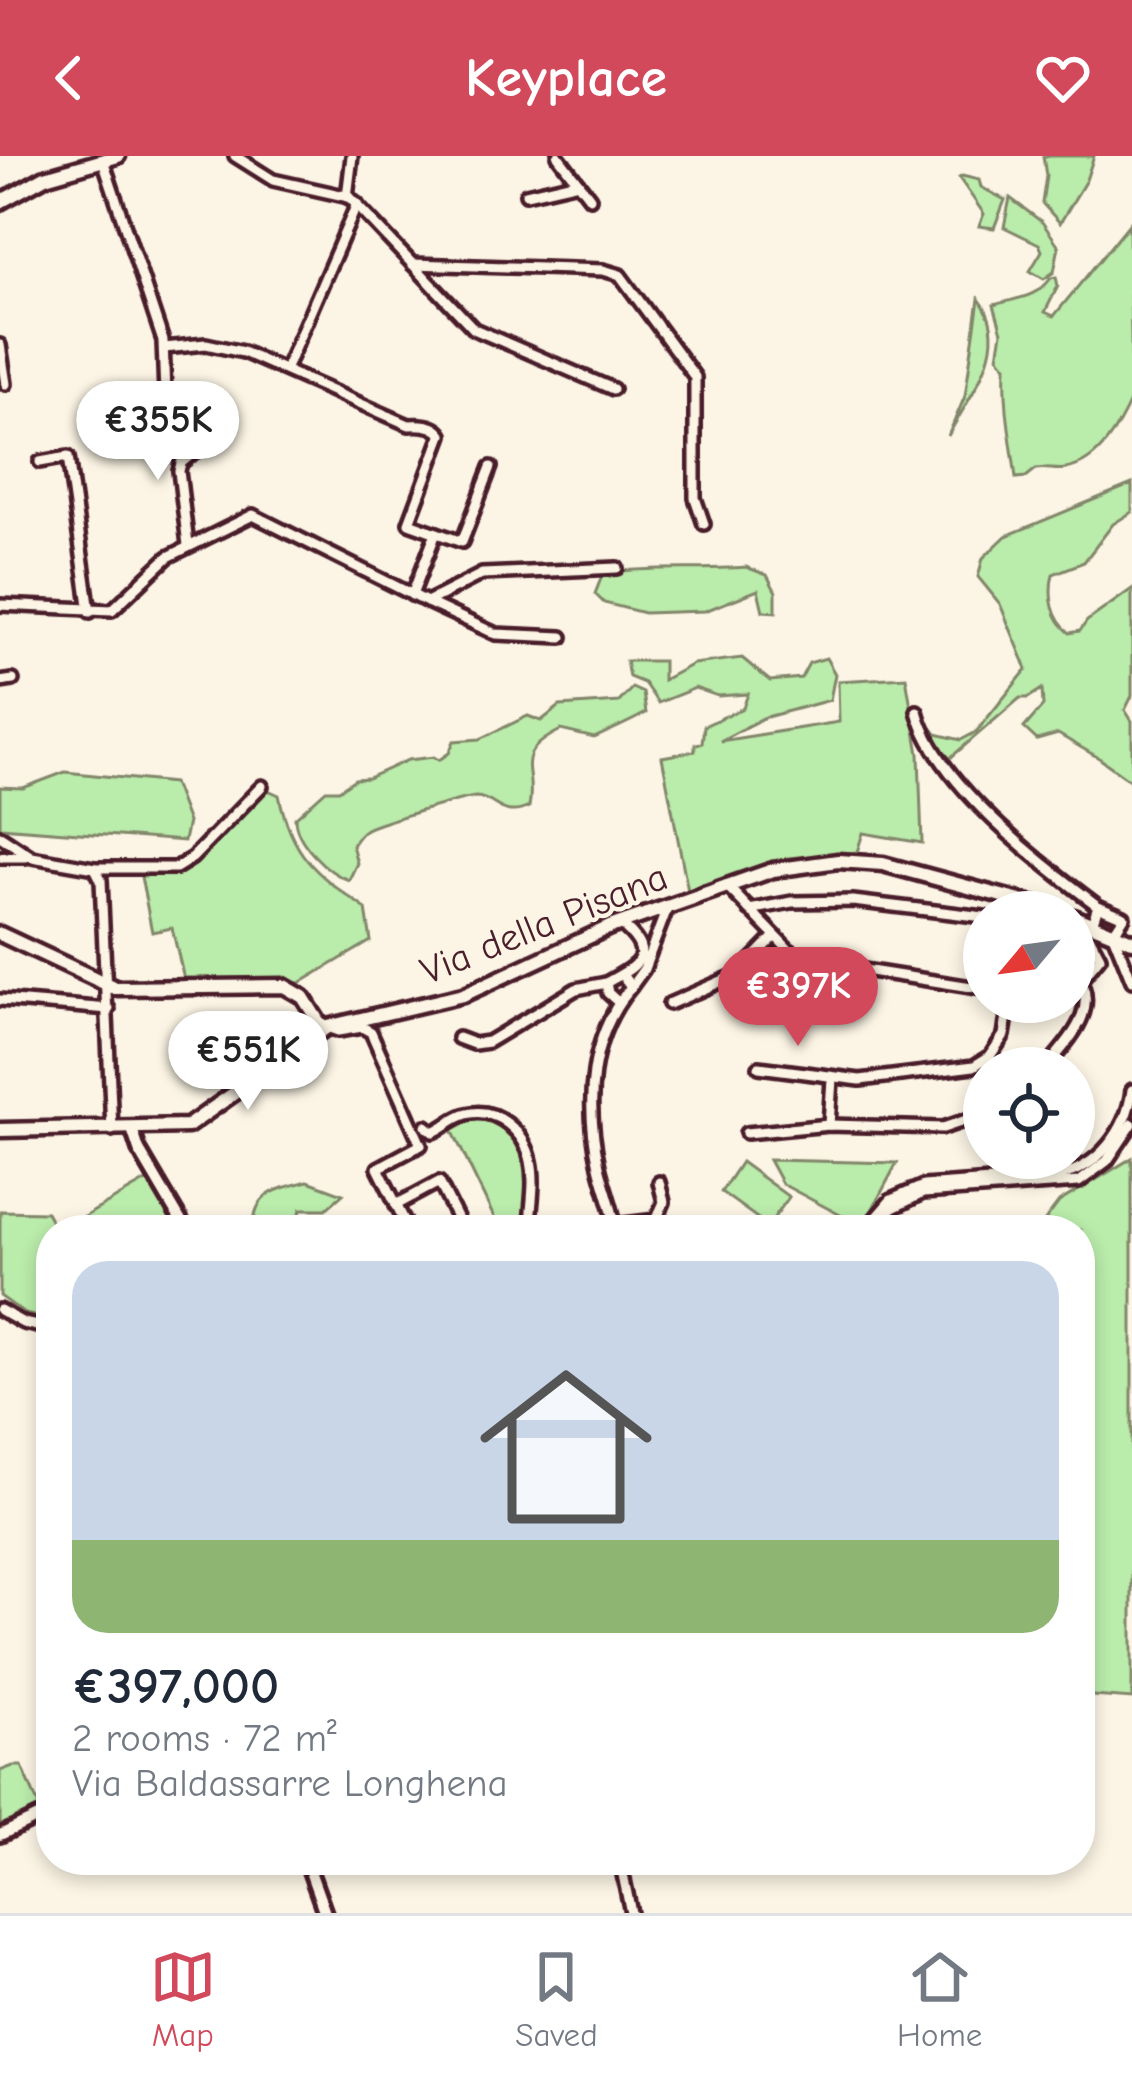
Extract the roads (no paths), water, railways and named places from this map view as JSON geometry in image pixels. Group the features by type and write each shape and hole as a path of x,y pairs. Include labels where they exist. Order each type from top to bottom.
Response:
{"main road":[{"path":"0,202 45,177 118,156"},
{"name":"Via della Pisana","path":"0,1130 179,1128 197,1121 325,1028 463,995 620,923 777,869 846,861 897,866 986,891"},
{"path":"1095,926 1132,941"},
{"path":"0,934 108,986 280,985 303,997 325,1028"}],"street":[{"path":"235,156 272,180 346,196 474,329 613,389"},
{"path":"346,196 352,156"},
{"path":"559,156 590,198"},
{"path":"103,160 164,348 166,421 196,422 197,450 179,471 188,545"},
{"path":"526,194 578,182"},
{"path":"286,368 357,204"},
{"path":"412,264 603,270 620,275 695,377 695,497 704,524"},
{"path":"164,348 212,344 286,368 409,425 424,425 442,435 409,524 462,542 491,467"},
{"path":"0,345 6,383"},
{"path":"40,461 68,458 90,612"},
{"path":"0,605 90,612 116,608 165,560 256,516 496,634 562,637"},
{"path":"412,595 436,533"},
{"path":"427,602 482,574 617,568"},
{"path":"0,682 14,680"},
{"path":"917,711 926,739 957,783 1051,871 1098,906 1128,914 1113,934 1132,981"},
{"path":"0,857 32,856 94,868 160,871 186,864 262,786"},
{"path":"0,836 32,856"},
{"path":"94,868 101,882 121,1130 139,1150 177,1215"},
{"path":"961,884 965,891"},
{"path":"726,885 801,958 818,965 963,986"},
{"path":"749,910 792,902 854,901 963,913"},
{"path":"613,1215 597,1154 593,1087 601,1035 618,1002 644,969 668,906"},
{"path":"458,1038 474,1044 488,1042 577,989 623,976 638,961 638,942 620,923"},
{"path":"669,1004 738,974 775,936"},
{"path":"638,942 652,942"},
{"path":"623,976 631,987"},
{"path":"606,983 608,993 618,1002"},
{"path":"0,1000 109,1009"},
{"path":"759,1067 864,1080 977,1065 990,1056 1006,1023"},
{"path":"325,1028 362,1027 372,1034 421,1145 378,1168 402,1215"},
{"path":"830,1125 832,1079"},
{"path":"879,1215 886,1204 909,1190 932,1184 1062,1176 1082,1167 1126,1121 1132,1090"},
{"path":"426,1126 433,1132 473,1113 496,1116 510,1125 531,1161 530,1215"},
{"path":"746,1133 830,1125 944,1128 963,1121"},
{"path":"886,1215 898,1204 927,1192 1066,1186 1098,1171 1132,1124"},
{"path":"139,1150 152,1129"},
{"path":"1066,1186 1107,1156 1106,1146"},
{"path":"658,1215 664,1202 659,1182"},
{"path":"396,1204 440,1183 456,1215"},
{"path":"0,1310 36,1327"},
{"path":"0,1835 36,1818"},
{"path":"311,1875 325,1913"},
{"path":"623,1875 631,1913"}]}
